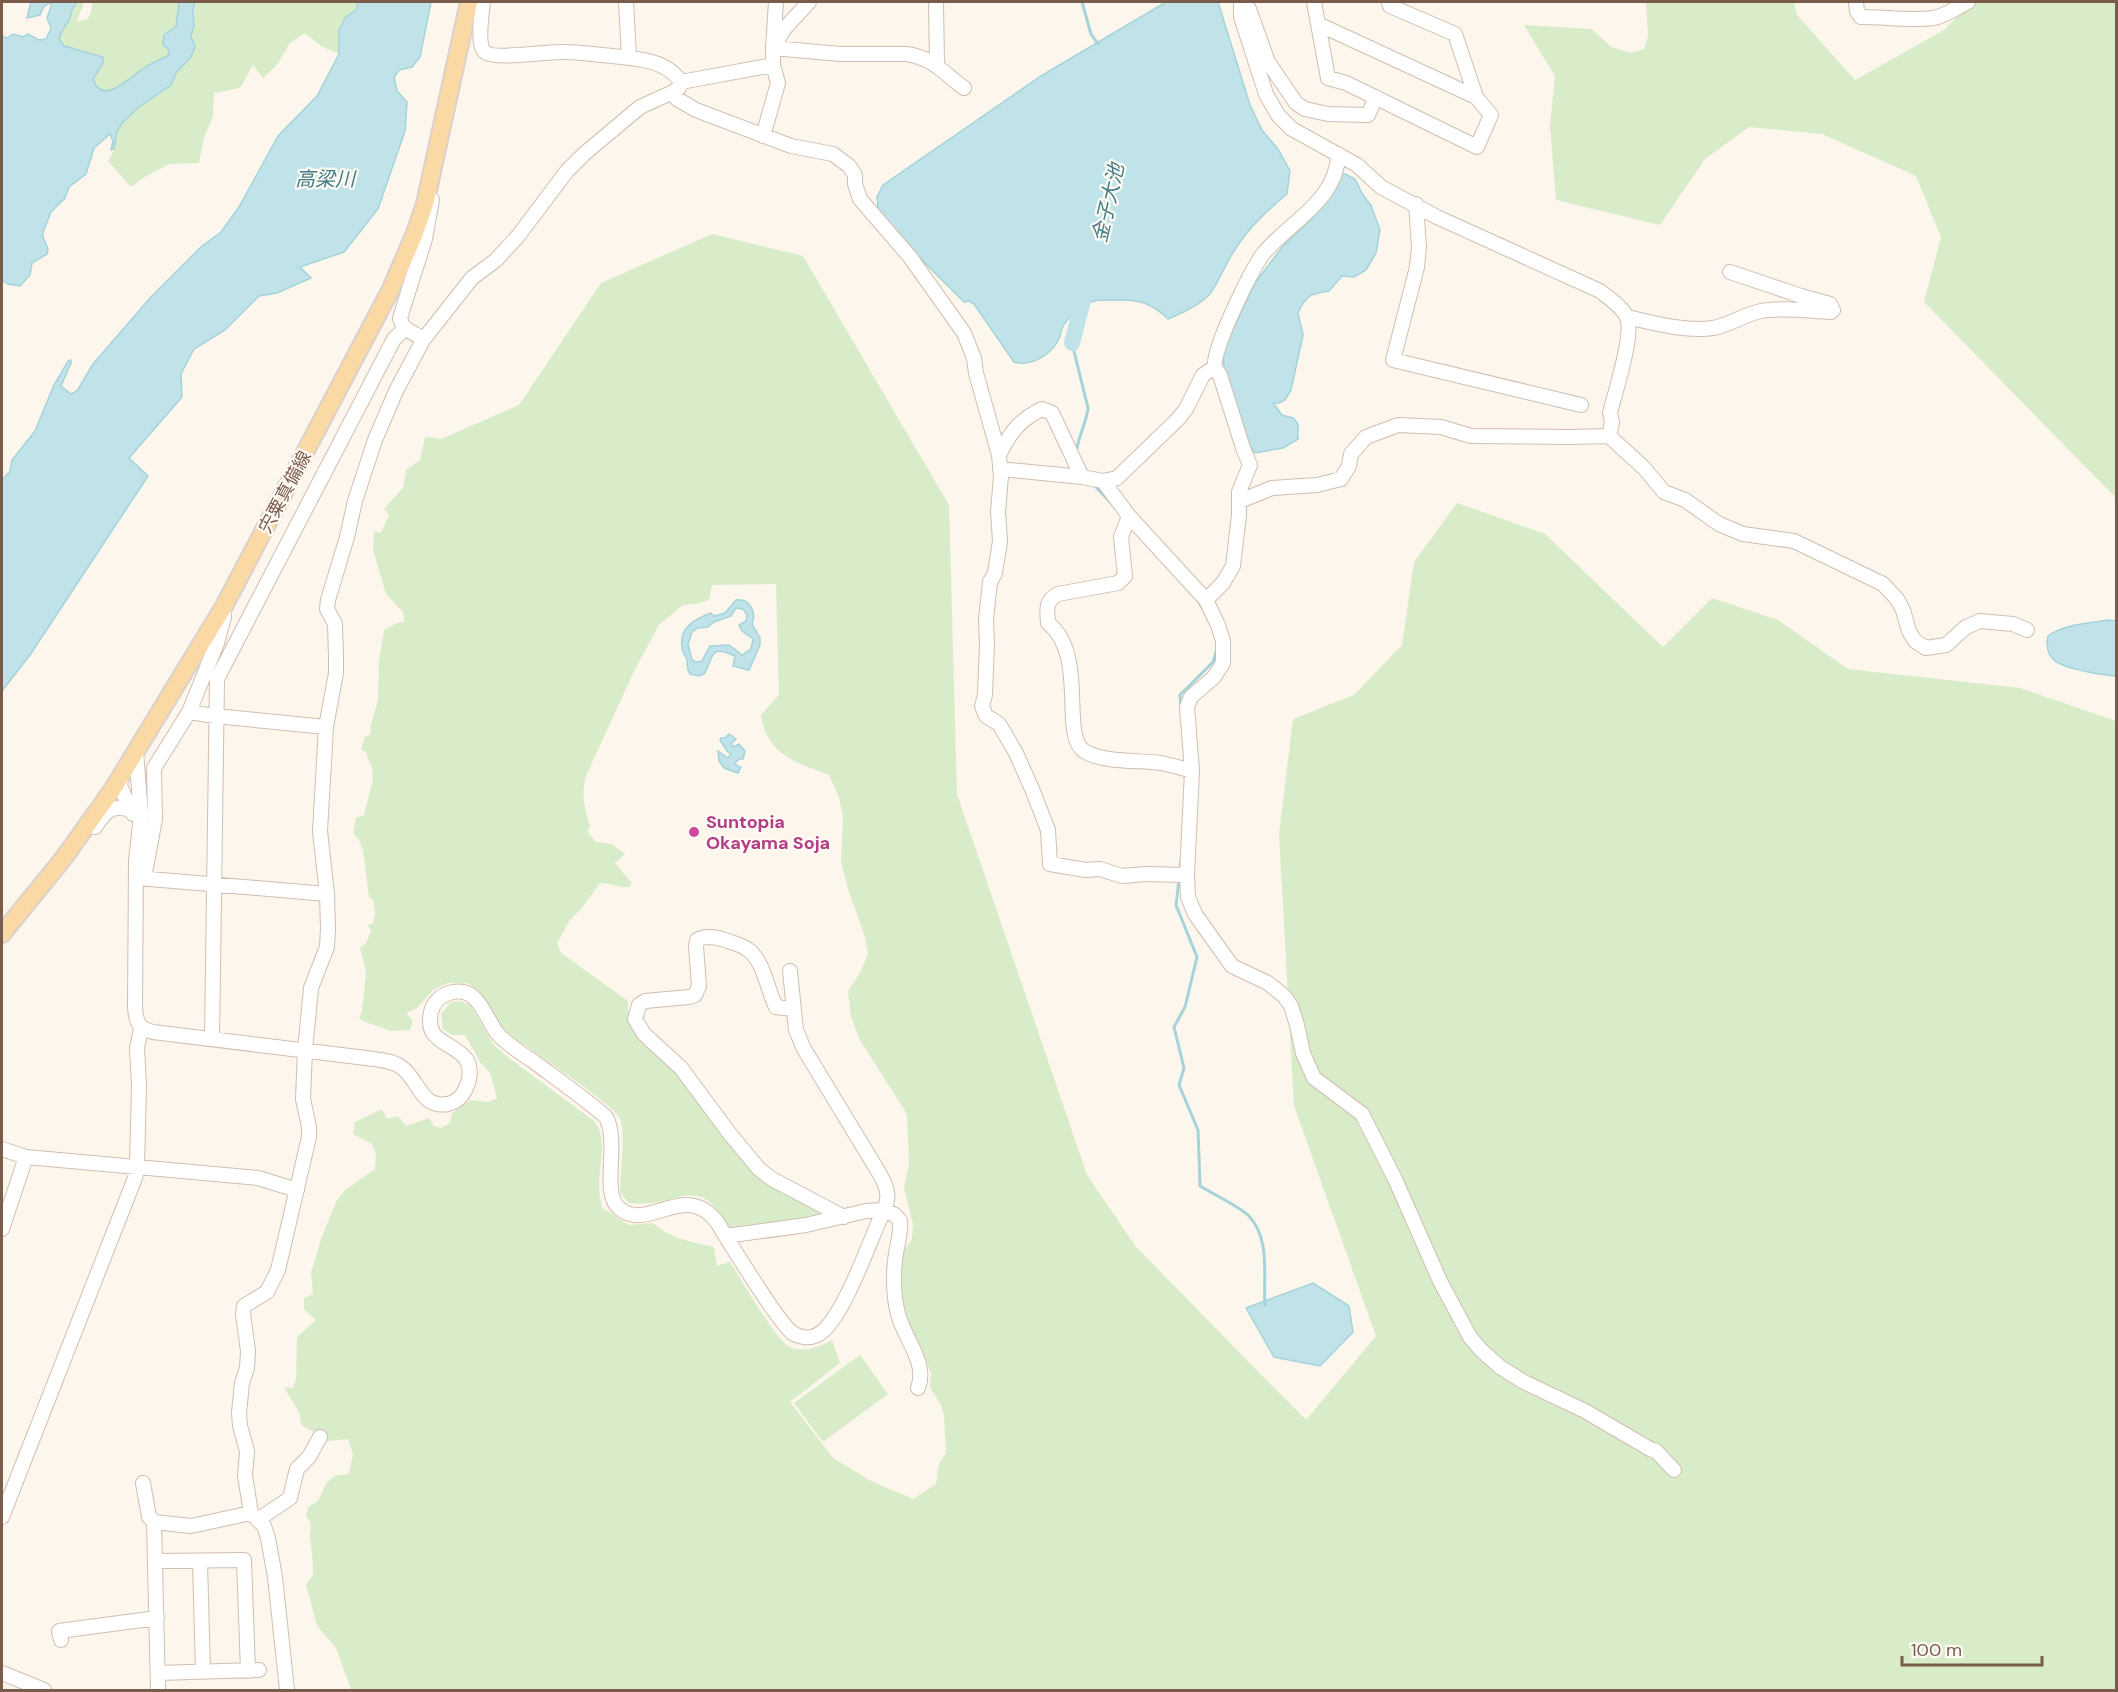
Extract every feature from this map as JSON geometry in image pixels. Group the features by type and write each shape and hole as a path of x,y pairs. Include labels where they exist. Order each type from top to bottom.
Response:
{"main road":[{"name":"宍粟真備線","path":"2,934 63,859 118,783 224,608 391,289 415,233 431,176 470,2"}],"street":[{"path":"483,2 481,44 483,51 488,54 499,56 566,51 629,57 657,64 677,76 678,99 696,110 791,146 832,154 849,166 855,175 855,184 860,199 910,257 964,333 974,358 1000,462 998,513 1000,541 995,573 990,582 982,706 986,716 999,724 1024,771 1048,830 1050,864 1086,870 1100,869 1122,876 1187,875"},
{"path":"626,2 629,57"},
{"path":"763,136 778,83 773,65 776,2"},
{"path":"773,48 785,28 809,2"},
{"path":"936,2 938,64"},
{"path":"1242,2 1249,9 1268,63 1296,103 1305,109 1328,114 1368,115 1376,98"},
{"path":"1242,2 1241,17 1266,94 1278,115 1292,129 1357,165 1381,187 1437,217 1600,291 1620,308 1627,317 1628,342 1610,413 1612,422 1609,436"},
{"path":"1314,2 1328,78 1346,84 1477,147 1491,115 1476,97 1455,34 1390,6 1389,2"},
{"path":"1856,2 1861,17 1894,19 1933,18 1968,2"},
{"path":"1318,24 1476,97"},
{"path":"773,48 840,54 907,54 938,64 949,77 964,87"},
{"path":"287,1690 275,1577 268,1538 264,1526 255,1516 245,1476 247,1450 239,1413 248,1351 243,1314 244,1306 267,1292 273,1282 309,1137 303,1099 305,1050 311,988 327,947 327,894 320,831 326,727 336,673 336,657 335,624 327,609 355,501 375,440 396,391 423,340 472,278 496,260 518,236 575,162 640,107 677,87 773,65"},
{"path":"1206,600 1223,583 1233,566 1239,492 1250,465 1220,375 1215,367 1217,351 1224,331 1262,256 1320,198 1338,166 1338,154"},
{"path":"423,340 405,329 400,318 425,239 432,206 431,176"},
{"path":"1416,204 1419,247 1417,267 1393,360 1581,405"},
{"path":"1627,317 1661,325 1714,328 1761,311 1831,312 1833,309 1830,304 1730,272"},
{"path":"212,1039 217,679 394,339 405,329"},
{"path":"1000,462 1103,482 1117,478 1161,437 1186,409 1203,375 1215,367"},
{"path":"1000,462 1010,434 1029,415 1042,409 1052,413 1082,477"},
{"path":"1240,501 1272,488 1317,485 1341,479 1349,466 1351,454 1366,437 1398,424 1441,427 1471,436 1609,436 1644,468 1664,492 1684,500 1719,524 1743,534 1794,541 1883,584 1897,599 1903,610 1908,631 1915,641 1926,648 1946,645 1966,627 1980,621 2013,624 2027,630"},
{"path":"1103,482 1128,520 1206,600 1223,641 1223,663 1214,677 1191,697 1187,707 1192,771 1187,875 1188,897 1195,914 1207,934 1232,966 1268,983 1284,996 1291,1006 1303,1053 1314,1078 1362,1114 1395,1179 1440,1281 1470,1337 1481,1350 1500,1367 1524,1382 1656,1451 1674,1470"},
{"path":"1128,520 1121,537 1125,576 1118,583 1058,594 1050,598 1047,606 1048,623 1062,637 1072,673 1074,699 1072,718 1077,743 1083,750 1098,756 1162,763 1192,771"},
{"path":"224,608 217,643 189,712 154,768 155,819 140,878 135,1007 136,1022 141,1029 366,1058 396,1064 405,1069 421,1095 429,1101 450,1104 460,1098 466,1089 469,1068 467,1061 458,1052 441,1043 432,1032 430,1015 436,1002 442,996 451,992 469,994 482,1006 497,1033 606,1117 611,1126 611,1191 615,1205 628,1214 638,1216 688,1204 700,1206 712,1216 777,1315 791,1332 806,1338 814,1337 826,1329 837,1315 887,1200 887,1189 804,1049 796,1030 790,971"},
{"path":"189,712 326,727"},
{"path":"136,751 134,818 136,861 140,878"},
{"path":"118,783 136,806"},
{"path":"63,859 75,853 110,810 115,807 136,806"},
{"path":"140,878 327,894"},
{"path":"793,1009 776,1006 763,973 755,957 748,950 720,939 702,937 696,946 699,986 695,994 689,997 645,1001 639,1005 635,1019 644,1034 681,1068 711,1111 759,1169 772,1179 844,1217"},
{"path":"2,1517 135,1178 139,1085 137,1048 141,1029"},
{"path":"2,1149 26,1157 258,1178 297,1190"},
{"path":"2,1229 26,1157"},
{"path":"726,1236 781,1229 866,1211 883,1210 895,1215 900,1221 901,1231 894,1269 895,1302 898,1316 921,1370 922,1377 918,1388"},
{"path":"154,1522 191,1526 255,1516 290,1498 297,1469 309,1457 320,1437"},
{"path":"143,1482 150,1517 154,1522 158,1690"},
{"path":"155,1561 244,1560 254,1671 158,1673"},
{"path":"200,1561 203,1672"},
{"path":"61,1640 59,1631 157,1618"},
{"path":"2,1673 44,1690"}],"green space":[{"path":"77,2 84,2 77,21 88,19 92,2 179,2 176,27 164,35 163,45 168,49 169,55 111,91 99,89 93,79 100,68 88,53 63,46 59,39 72,8"},
{"path":"195,2 358,2 357,9 345,18 339,31 339,54 321,46 305,33 290,43 277,65 263,78 253,65 240,88 214,93 213,117 204,137 199,163 169,164 131,187 108,161 115,148 117,131 139,107 171,85 176,73 195,46 192,37"},
{"path":"1646,2 1794,2 1797,15 1855,80 1944,30 1972,2 2116,2 2116,498 1924,302 1941,237 1916,176 1822,134 1749,127 1705,159 1660,225 1556,200 1550,126 1555,76 1524,25 1592,29 1611,47 1631,53 1644,49 1648,36"},
{"path":"712,234 803,256 949,505 957,794 1087,1175 1136,1247 1306,1420 1376,1336 1294,1106 1279,834 1293,719 1354,695 1402,645 1414,562 1457,503 1545,534 1663,647 1712,598 1778,620 1848,669 2020,688 2116,721 2116,1690 351,1690 336,1648 317,1626 306,1584 313,1575 313,1563 311,1523 306,1516 308,1507 318,1501 326,1484 334,1476 349,1474 353,1454 348,1439 319,1442 316,1433 301,1425 300,1414 284,1387 293,1388 296,1379 297,1337 316,1320 304,1309 304,1298 313,1294 311,1273 322,1236 337,1200 345,1190 375,1169 376,1154 372,1144 353,1134 355,1122 382,1109 387,1119 398,1116 406,1126 429,1118 434,1126 441,1128 450,1123 452,1113 471,1100 488,1102 497,1098 490,1073 480,1062 465,1035 452,1035 443,1029 441,1014 451,1002 460,1001 470,1005 494,1045 594,1121 602,1144 599,1188 602,1208 629,1225 653,1223 674,1236 714,1247 717,1266 730,1262 766,1320 788,1346 805,1349 832,1340 840,1363 790,1402 833,1458 871,1481 913,1499 936,1484 939,1464 946,1453 944,1416 940,1403 930,1388 931,1373 905,1314 902,1297 900,1268 903,1252 912,1239 913,1225 904,1188 909,1165 907,1114 860,1040 851,1017 848,991 860,973 868,954 865,937 841,861 843,818 839,797 829,775 795,761 776,748 764,729 761,715 779,695 776,584 712,585 709,600 683,605 659,625 635,669 586,776 584,789 585,808 590,827 587,831 596,842 612,844 625,854 615,863 632,883 629,887 625,887 600,883 570,920 557,943 561,953 628,1001 632,1030 646,1047 667,1062 732,1148 827,1215 731,1232 719,1212 708,1201 698,1196 686,1196 646,1204 629,1203 620,1193 623,1144 620,1119 603,1101 501,1027 479,991 467,983 448,983 433,990 417,1008 406,1013 413,1021 410,1030 391,1031 363,1021 359,1017 362,1012 366,971 360,948 366,943 371,931 368,925 373,923 375,916 374,901 369,897 363,850 353,833 356,817 364,816 373,775 366,752 361,750 365,737 370,734 378,700 379,661 384,630 399,622 404,623 403,612 386,594 373,550 374,531 381,533 389,515 384,509 403,488 406,470 420,460 425,437 441,439 519,405 601,283"},
{"path":"860,1355 888,1394 823,1442 794,1403"}],"water":[{"path":"31,2 77,2 59,39 64,46 103,57 103,63 93,79 97,87 103,90 116,88 146,67 169,55 168,49 163,45 164,35 176,27 179,2 195,2 191,37 195,46 191,57 176,73 171,85 139,107 123,122 117,131 114,149 111,150 113,141 110,134 94,148 86,174 69,187 65,198 51,212 43,232 48,249 47,254 32,263 30,275 20,286 8,284 2,280 2,36 7,38 13,34 23,37 28,34 39,40 46,39 51,28 47,18 52,4 44,6 40,15 27,18"},
{"name":"高梁川","path":"358,2 431,2 420,57 412,67 399,70 394,77 397,91 407,102 405,131 378,209 344,252 300,267 311,278 277,293 259,296 225,330 194,349 181,374 182,397 129,458 148,476 30,655 2,691 2,480 10,471 12,460 35,431 54,385 68,361 71,360 71,363 61,386 71,394 77,391 93,364 151,297 202,246 221,232 239,207 278,136 317,96 339,54 339,31 345,18 357,9"},
{"path":"1166,2 1218,2 1250,105 1262,130 1278,149 1290,171 1287,194 1247,233 1211,292 1194,307 1168,319 1151,306 1139,302 1094,301 1079,309 1068,319 1059,339 1046,355 1027,363 1014,362 974,304 969,301 964,302 879,217 877,197 883,185 1041,76"},
{"path":"1338,174 1345,174 1355,179 1371,205 1380,230 1376,253 1366,270 1354,277 1342,276 1329,291 1313,295 1304,302 1298,313 1303,335 1291,390 1285,400 1273,403 1282,415 1293,418 1298,424 1298,439 1283,448 1255,453 1244,439 1224,368 1223,350 1255,283 1283,246 1312,218 1325,201"},
{"path":"736,600 746,602 752,608 752,624 760,638 760,645 749,670 733,666 735,656 720,651 713,654 704,674 699,676 690,674 682,649 683,634 689,625 705,615 711,613 714,616 725,613","holes":["736,608 743,609 747,615 746,621 739,625 742,631 753,639 751,649 742,655 729,645 710,646 702,661 692,660 688,644 692,632 731,616"]},
{"path":"2116,621 2116,676 2065,666 2053,659 2049,653 2048,636 2055,632 2077,625"},
{"path":"729,734 736,739 731,744 734,747 739,744 745,751 743,759 735,763 741,767 738,773 724,768 719,761 718,751 728,758 731,754 720,740"},
{"path":"1313,1283 1349,1306 1353,1332 1320,1366 1274,1357 1246,1308"}],"waterway":[{"path":"1082,2 1091,34 1098,44"},
{"name":"金子大池","path":"1072,343 1087,285"},
{"path":"1072,343 1088,408 1076,453"},
{"path":"1093,484 1113,505"},
{"path":"1197,599 1206,614"},
{"path":"1181,709 1180,695 1213,662 1217,649"},
{"path":"1180,870 1182,853"},
{"path":"1179,880 1176,905 1197,957 1185,1007 1174,1027 1184,1068 1179,1085 1198,1130 1200,1186 1248,1215 1260,1235 1264,1258 1265,1305"}],"place":[{"name":"Suntopia Okayama Soja","path":"694,832"}]}
